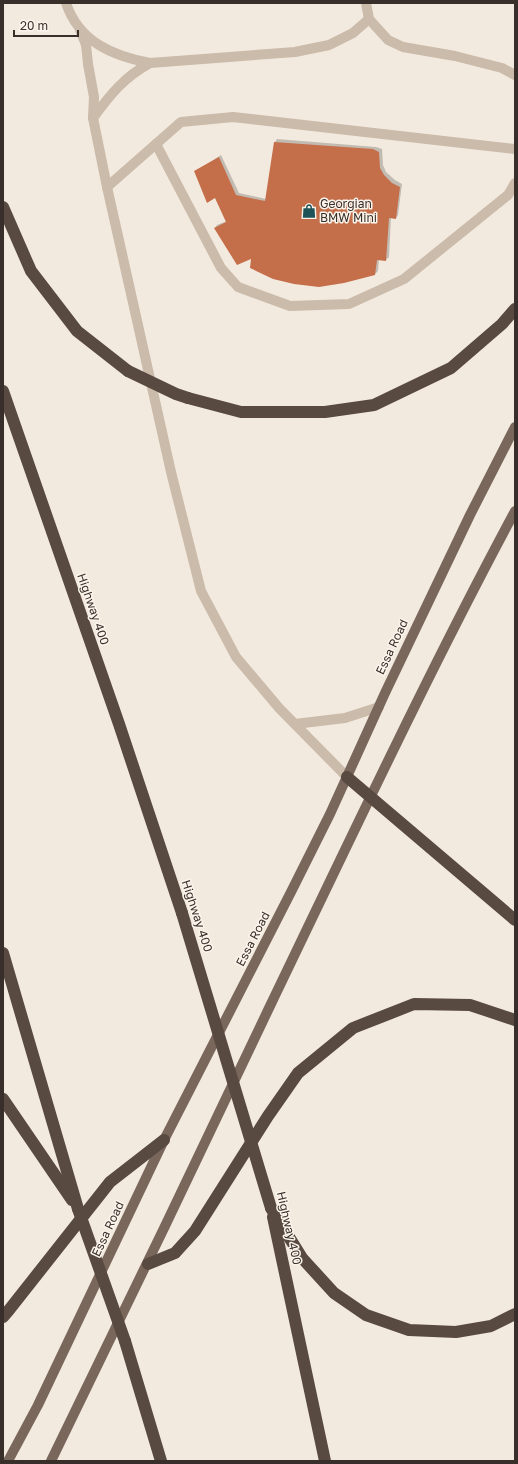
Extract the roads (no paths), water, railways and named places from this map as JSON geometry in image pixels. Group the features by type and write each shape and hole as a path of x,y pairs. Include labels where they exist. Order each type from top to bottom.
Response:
{"highway":[{"path":"3,207 31,271 78,331 128,370 176,394 241,412 325,412 374,406 451,368 502,324 515,309"},
{"name":"Highway 400","path":"3,391 116,716 182,912 271,1208 325,1461"},
{"path":"347,777 515,920"},
{"path":"3,954 78,1209 125,1341 162,1461"},
{"path":"148,1264 175,1253 195,1231 268,1116 298,1073 353,1028 414,1004 470,1005 515,1020"},
{"path":"3,1099 78,1209"},
{"path":"3,1316 10,1310 110,1182 164,1140"},
{"path":"271,1208 302,1258 334,1294 366,1315 409,1330 456,1332 491,1326 515,1314"}],"main road":[{"name":"Essa Road","path":"8,1461 38,1405 164,1140 291,892 347,777 470,515 515,426"},
{"path":"51,1461 148,1264 431,675 515,511"}],"lane":[{"path":"66,3 86,44 94,97 93,118 107,187 171,472 201,591 236,657 279,708 347,777"},
{"path":"366,3 369,19 388,40 403,47 455,56 502,68 515,75"},
{"path":"80,30 95,43 113,53 150,63 295,52 329,45 353,33 369,19"},
{"path":"93,118 116,87 136,70 150,63"},
{"path":"107,187 181,122 233,117 515,150"},
{"path":"156,144 221,268 238,287 290,306 349,304 404,279 508,194 515,183"},
{"path":"295,724 345,718 379,707"}],"place":[{"name":"Georgian BMW Mini","path":"309,211"}]}
